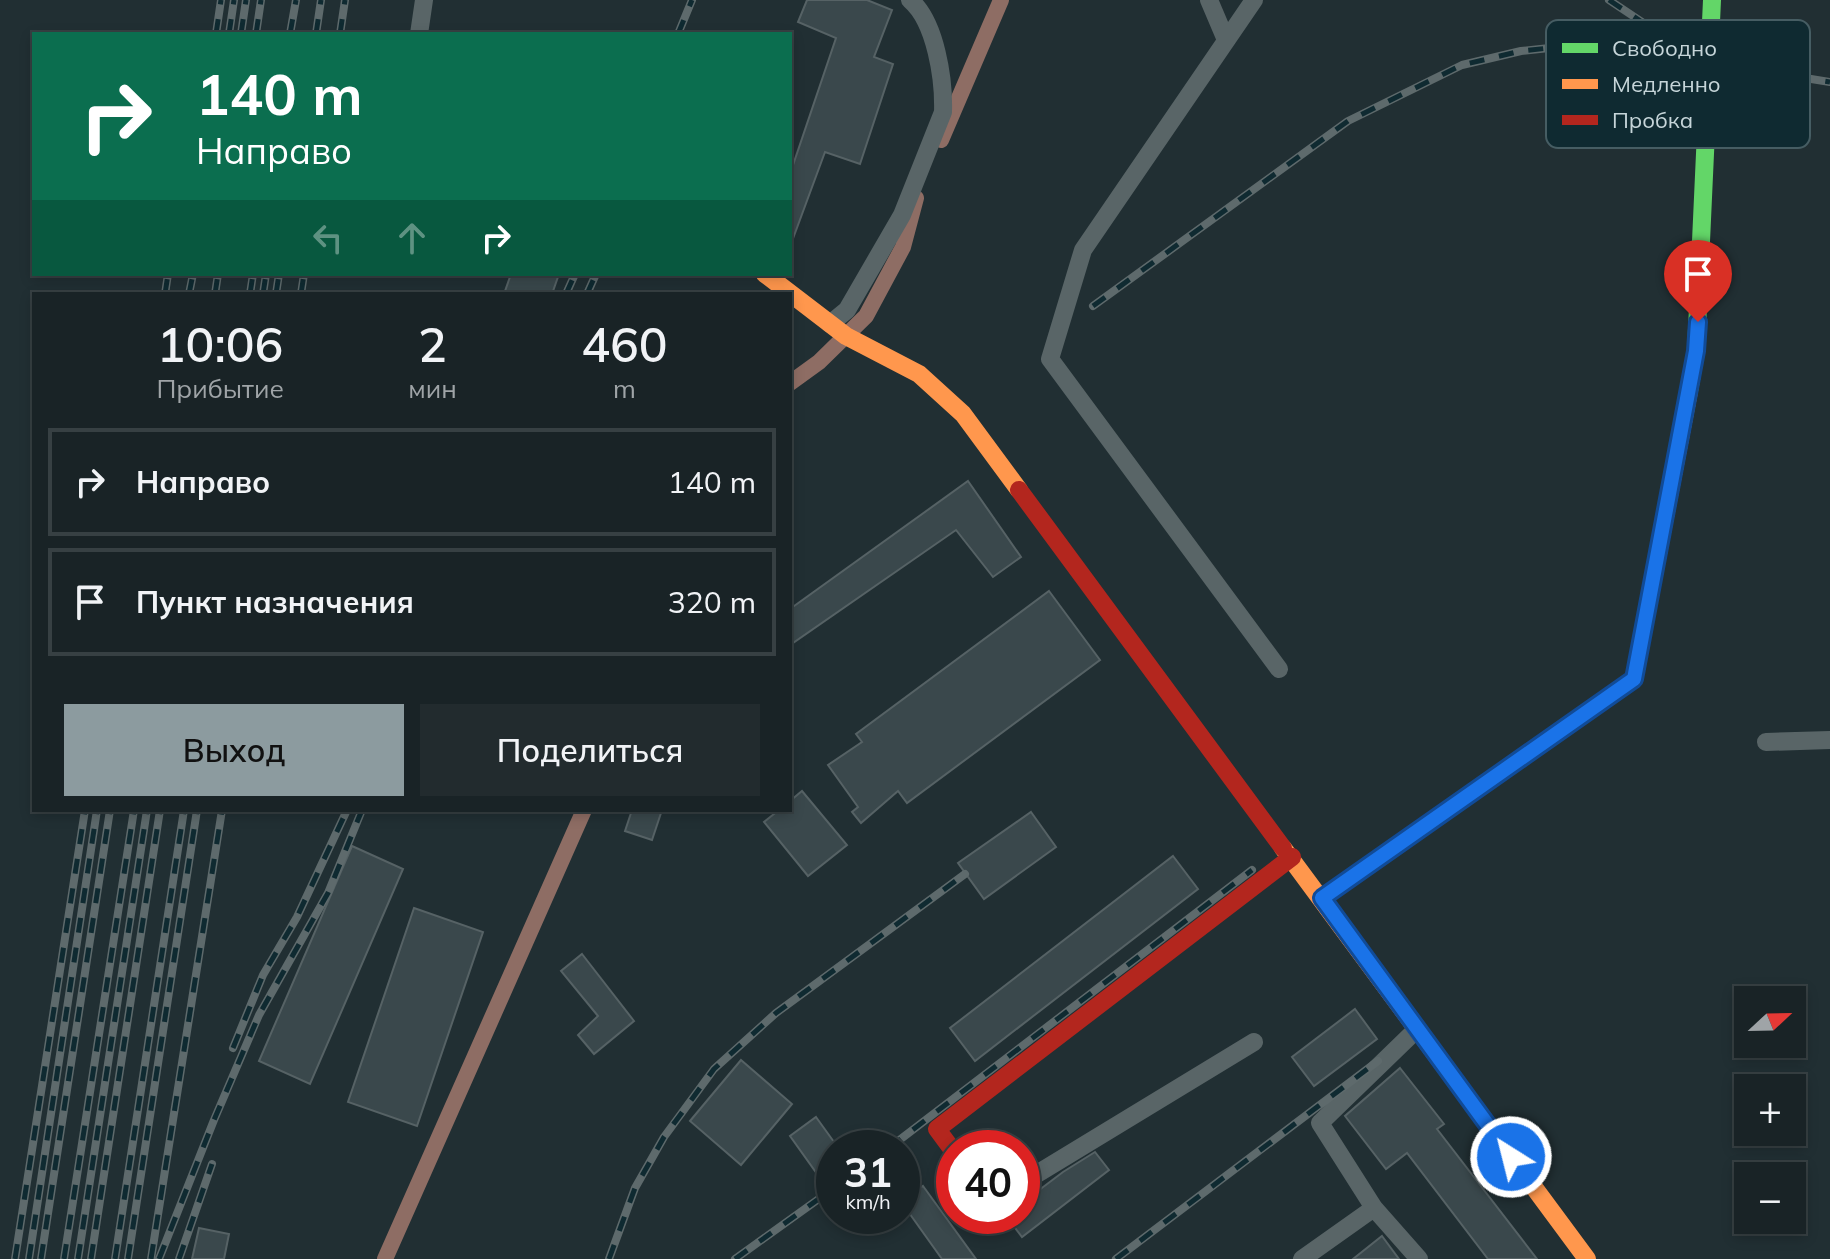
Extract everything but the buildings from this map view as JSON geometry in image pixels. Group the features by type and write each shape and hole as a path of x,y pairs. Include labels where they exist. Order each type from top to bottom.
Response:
{"street":[{"path":"419,32 424,0"},
{"path":"830,324 847,310 902,215 943,112 944,95 938,60 924,18 910,0"},
{"path":"1209,0 1226,40"},
{"path":"1254,0 1083,250 1050,359 1279,669"},
{"path":"1711,20 1712,0"},
{"path":"1322,898 1634,679 1696,351 1705,148"},
{"path":"768,276 788,292"},
{"path":"792,295 846,336 919,374 963,414 1587,1259"},
{"path":"1766,742 1830,740"},
{"path":"938,1130 1292,857"},
{"path":"1417,1029 1320,1123 1374,1208 1419,1259"},
{"path":"1040,1172 1254,1042"},
{"path":"1302,1259 1374,1208"}],"waterway":[{"path":"941,140 1001,0"},
{"path":"792,382 819,362 866,316 903,247 916,198"},
{"path":"385,1259 583,812"}],"railway":[{"path":"216,32 221,0"},
{"path":"229,32 234,0"},
{"path":"241,32 246,0"},
{"path":"256,32 261,0"},
{"path":"290,32 296,0"},
{"path":"316,32 321,0"},
{"path":"340,32 345,0"},
{"path":"679,32 692,0"},
{"path":"1609,0 1639,20"},
{"path":"1093,306 1348,121 1462,65 1546,48"},
{"path":"1810,79 1830,82"},
{"path":"165,292 168,276"},
{"path":"189,292 193,276"},
{"path":"215,292 218,276"},
{"path":"250,292 253,276"},
{"path":"263,292 266,276"},
{"path":"276,292 279,276"},
{"path":"301,292 304,276"},
{"path":"567,292 574,276"},
{"path":"588,292 595,276"},
{"path":"15,1259 85,812"},
{"path":"29,1259 97,812"},
{"path":"41,1259 110,812"},
{"path":"64,1259 134,812"},
{"path":"78,1259 147,812"},
{"path":"91,1259 160,812"},
{"path":"115,1259 184,812"},
{"path":"128,1259 197,812"},
{"path":"151,1259 222,812"},
{"path":"233,1048 263,975 297,917 346,812"},
{"path":"159,1259 259,1015 328,893 361,812"},
{"path":"913,1130 1252,870"},
{"path":"609,1259 635,1188 664,1137 714,1069 776,1013 965,874"},
{"path":"1116,1259 1378,1061"},
{"path":"179,1259 212,1164"},
{"path":"735,1259 816,1201"}],"traffic: fast":[{"path":"1711,20 1712,0"},
{"path":"1689,391 1696,351 1705,148"}],"traffic: slow":[{"path":"768,276 789,292"},
{"path":"792,295 846,336 919,374 963,414 1019,490"},
{"path":"1322,898 1634,679 1689,391"},
{"path":"1283,848 1587,1259"}],"traffic: jam":[{"path":"1019,490 1283,848"},
{"path":"938,1130 1292,857"}],"route":[{"path":"1511,1157 1322,898 1634,679 1696,351 1698,322"}]}
